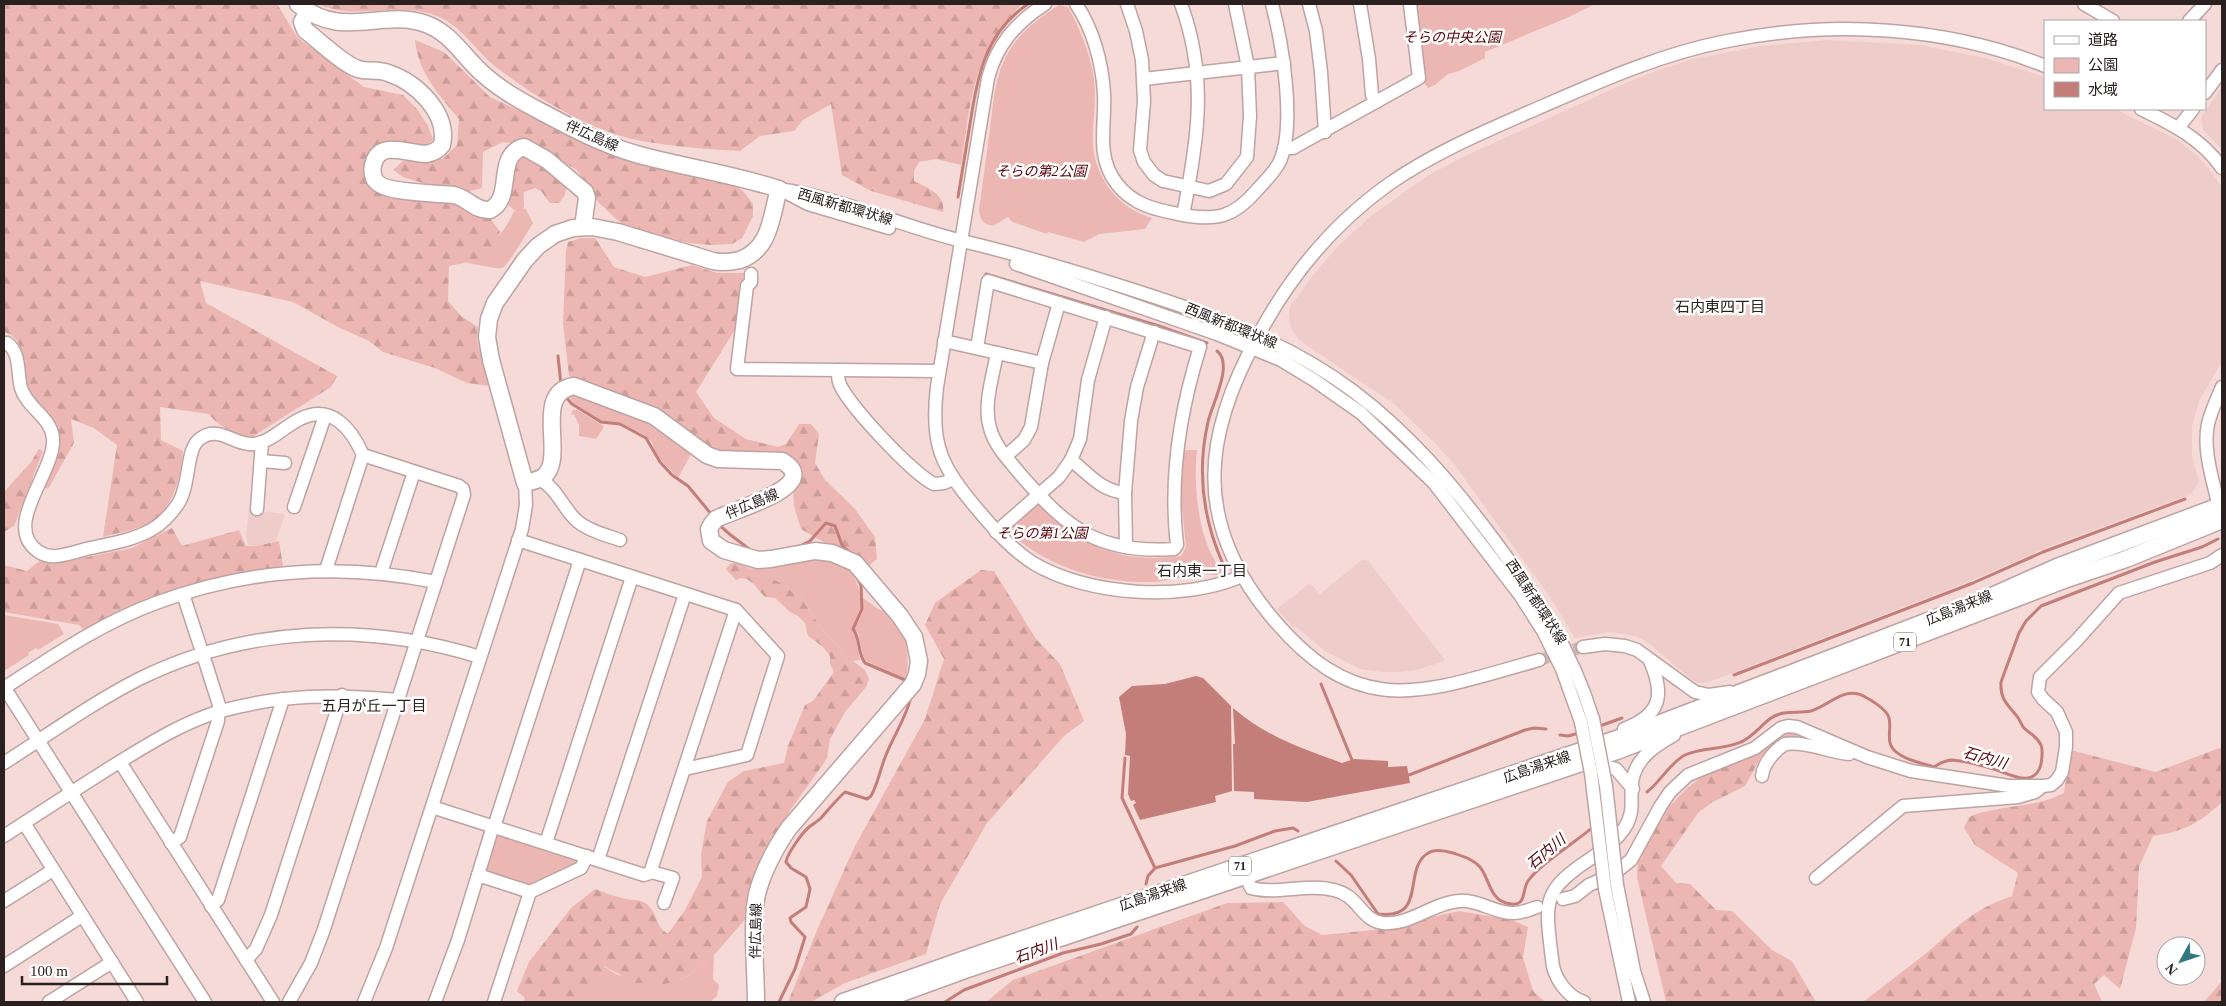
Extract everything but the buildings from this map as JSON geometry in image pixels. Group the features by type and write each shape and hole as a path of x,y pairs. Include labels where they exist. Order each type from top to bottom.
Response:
{"main road":[{"name":"伴広島線","path":"583,227 587,198 585,192 546,160 524,146 516,151 508,160 501,200 490,210 478,209 463,198 454,195 390,189 379,186 373,177 372,168 374,160 382,151 391,150 426,154 442,145 444,138 437,114 427,98 409,82 388,73 358,69 305,30 302,22 303,7 324,18 346,23 405,20 426,24 445,34 482,73 502,89 595,139 634,154 720,172 779,189"},
{"path":"532,481 488,348 489,318 500,294 538,246 564,230 583,227 618,232 713,261 731,262 750,255 764,241 769,230 779,189"},
{"name":"伴広島線","path":"532,481 544,477 551,464 554,402 563,391 574,386 654,416 707,455 718,459 782,460 790,467 793,477 786,488 716,520 710,529 709,537 714,544 724,550 766,560 815,550 832,553 852,560 861,568 909,627 914,637 919,654 917,674 908,690 789,828 767,869 757,893 756,904 756,1002"},
{"name":"広島湯来線","path":"843,1002 963,959 1587,762 2126,559 2221,516"},
{"name":"広島湯来線","path":"877,1002 1752,689 1982,600 2057,567 2221,516"}],"street":[{"path":"1045,4 1008,34 991,66 985,90 934,410 935,432 942,459 953,479 996,532 1014,549 1045,569 1098,586 1120,591 1146,593 1174,591 1229,582 1242,576"},
{"path":"1076,4 1092,38 1100,63 1104,94 1102,149 1112,177 1128,196 1144,206 1183,215 1208,218 1235,211 1248,200 1274,170 1284,148 1286,107 1284,62 1272,4"},
{"path":"1126,4 1138,41 1144,79 1144,110 1140,142 1142,156 1147,167 1158,179 1170,184 1209,191 1218,188 1229,180 1246,160 1250,116 1248,67 1235,4"},
{"path":"1180,4 1189,30 1197,72 1200,103 1183,215"},
{"path":"1310,4 1316,31 1321,72 1325,132"},
{"path":"1360,4 1370,59 1372,95 1376,102"},
{"path":"1284,148 1294,148 1325,132 1419,78 1410,4"},
{"path":"2084,4 2111,20"},
{"path":"2190,20 2205,4"},
{"path":"1539,660 1428,689 1391,691 1360,685 1330,672 1297,646 1264,607 1242,576 1221,524 1215,491 1215,462 1219,430 1234,382 1251,348 1286,288 1309,258 1348,217 1389,184 1422,162 1463,142 1643,64 1691,49 1742,38 1793,31 1846,29 1945,38 1987,47 2044,66"},
{"path":"1144,79 1284,62"},
{"path":"2206,92 2222,70"},
{"path":"2143,110 2179,127 2207,149 2222,168"},
{"path":"2179,127 2192,110"},
{"name":"西風新都環状線","path":"779,189 808,204 1118,285 1198,311 1258,336 1303,358 1354,392 1410,440 1469,506 1529,587 1552,623 1572,661 1587,720 1602,761 1611,887 1625,1002"},
{"name":"西風新都環状線","path":"960,244 1251,348 1280,360 1347,402 1434,483 1532,613 1587,720"},
{"path":"751,274 751,282 747,286 737,369 940,371"},
{"path":"977,348 988,281 1200,347 1187,392 1180,426 1174,497 1178,545 1174,549 1126,548 1102,541 1073,526 1056,513 1039,495 994,440 988,417 996,353"},
{"path":"1006,456 1024,440 1031,427 1042,363 1059,303"},
{"path":"996,532 1059,476 1071,460 1080,439 1088,380 1106,317"},
{"path":"1126,548 1125,493 1134,404 1154,332"},
{"path":"944,341 1042,363"},
{"path":"7,343 15,352 23,394 47,422 52,435 52,453 23,520 27,540 34,549 45,555 59,556 126,540 158,525 180,501 188,480 191,449 205,435 218,434 246,444 262,442 300,418 325,416 340,421 345,425 353,435 363,455 326,570"},
{"path":"838,370 838,382 864,419 911,467 934,484 944,483 953,479"},
{"path":"2221,516 2209,463 2206,439 2210,414 2222,387"},
{"path":"294,507 325,416"},
{"path":"256,509 262,442"},
{"path":"288,1002 311,962 323,932 464,492 459,486 363,455"},
{"path":"1071,460 1097,484 1111,491 1125,493"},
{"path":"261,461 285,463"},
{"path":"381,573 414,472"},
{"path":"364,1002 386,948 432,807 518,540 532,481 550,487 576,520 620,540"},
{"path":"518,540 736,610 778,656 747,755 685,769"},
{"path":"1563,899 1575,896 1589,885 1612,875 1631,860 1670,792 1688,775 1756,748 1781,728 1788,726 1797,727 1867,757 1911,772 2008,786 2043,786 2051,784 2058,780 2062,772 2066,748 2066,732 2057,712 2042,700 2038,692 2040,677 2120,593 2210,563 2222,555"},
{"path":"435,1002 458,940 580,560"},
{"path":"205,1002 4,688 102,627 155,603 183,594 276,573 326,570 381,573 436,582"},
{"path":"546,843 632,577"},
{"path":"183,594 200,646"},
{"path":"478,875 530,892 581,868 592,858 685,594"},
{"path":"652,872 736,610"},
{"path":"4,763 137,680 178,662 233,645 290,635 362,634 417,641 480,658"},
{"path":"1583,647 1619,644 1637,650 1650,661 1668,671 1687,688 1702,694 1752,689"},
{"path":"171,843 180,837 219,712 204,661"},
{"path":"1546,764 1582,746 1633,726 1650,715 1656,707 1659,691 1657,678 1650,661"},
{"path":"4,836 162,736 219,712 283,699 342,695 398,700"},
{"path":"246,960 256,949 271,915 342,695"},
{"path":"211,906 218,900 283,699"},
{"path":"1584,1002 1568,992 1554,972 1548,924 1551,897 1561,880 1606,848 1623,831 1632,808 1633,774 1649,751 1692,724"},
{"path":"1762,776 1765,766 1776,751 1785,744 1867,757"},
{"path":"120,762 273,1002"},
{"path":"1587,762 1616,769 1633,789"},
{"path":"1816,878 1903,806 2018,797 2035,792 2043,786"},
{"path":"432,807 644,875 652,872 673,878 664,903"},
{"path":"24,824 137,1002"},
{"path":"4,901 53,870"},
{"path":"1243,871 1251,888 1258,890 1304,888 1335,890 1352,898 1370,919 1381,923 1396,923 1436,906 1457,901 1468,901 1513,914 1537,908"},
{"name":"西風新都環状線","path":"1611,887 1643,1000"},
{"path":"494,1002 530,892"},
{"path":"4,966 82,916"},
{"path":"49,1002 112,962"},
{"path":"1625,1002 1643,1000"}],"shaded area":[{"path":"1828,40 1920,45 1985,58 2044,77 2044,110 2117,110 2178,140 2198,157 2222,187 2222,361 2199,401 2192,426 2192,457 2199,482 2191,494 2048,547 1973,580 1717,679 1698,683 1650,644 1636,636 1611,632 1575,638 1548,594 1454,464 1393,403 1299,340 1290,326 1289,311 1291,305 1315,273 1337,247 1371,216 1427,176 1463,157 1656,71 1693,59 1761,46"},
{"path":"2222,87 2222,149 2203,130 2201,117"},
{"path":"249,510 285,514 276,541 256,546 248,545 246,537"},
{"path":"1362,560 1368,561 1444,661 1417,670 1400,672 1360,669 1325,651 1297,627 1293,627 1277,609 1310,583 1320,594"}],"green space":[{"path":"4,4 277,4 297,37 364,87 403,95 417,109 428,126 433,139 426,146 375,147 364,166 372,188 394,194 453,203 490,218 500,232 494,249 489,253 476,260 449,266 448,301 461,316 478,327 477,341 490,386 467,383 435,368 383,352 369,341 338,327 293,302 200,281 206,303 337,376 331,387 252,437 228,430 209,414 160,407 161,440 183,451 174,493 163,512 155,519 135,529 103,537 117,445 94,428 71,419 74,443 48,489 42,486 57,452 58,440 56,431 49,417 28,393 25,385 22,354 17,341 4,332"},
{"path":"318,4 1022,4 1005,22 983,59 976,78 961,165 936,159 919,162 914,171 914,181 930,189 939,197 942,201 943,212 871,191 842,175 831,104 803,120 794,131 760,136 740,151 703,149 642,141 623,137 605,130 550,103 492,64 455,27 437,16 406,10 348,11"},
{"name":"そらの中央公園","path":"1413,4 1595,4 1569,17 1485,52 1485,58 1459,71 1448,74 1435,85 1428,88 1423,81"},
{"name":"そらの第2公園","path":"1059,5 1068,7 1084,41 1090,60 1095,95 1093,144 1098,169 1119,200 1140,214 1152,218 1145,229 1099,234 1084,242 1048,232 1047,234 1012,222 1008,217 993,226 984,222 980,216 979,209 996,85 1002,64 1013,45 1023,33"},
{"path":"415,40 444,52 490,97 566,132 734,185 743,191 753,204 753,216 742,238 732,244 711,245 689,243 626,228 598,202 577,170 535,146 503,142 483,152 482,188 458,194 403,177 393,170 403,161 443,159 457,145 459,119 437,92 425,73 420,62"},
{"path":"523,153 567,183 565,195 559,203 550,203 541,191 535,188 524,192 524,207 521,212 518,213 507,204 511,167"},
{"path":"525,208 533,223 505,266 495,268 467,263 482,253 495,240 511,219 514,211 518,213"},
{"path":"581,238 595,238 614,267 645,277 692,265 717,273 744,273 736,328 696,392 714,418 746,439 778,447 786,444 799,424 811,424 819,434 815,463 825,480 855,509 875,537 877,559 867,567 801,529 794,506 792,462 774,451 724,452 699,443 569,376 563,323 566,251 568,242"},
{"path":"569,392 649,417 690,448 691,454 678,478 656,455 652,442 643,434 621,423 601,421 574,403 567,394"},
{"path":"573,410 577,410 604,427 596,439 579,436 579,425 574,414 571,415"},
{"path":"39,449 43,451 14,526 4,532 4,492 31,462"},
{"name":"そらの第1公園","path":"1182,450 1197,450 1197,495 1202,528 1213,557 1220,568 1222,568 1222,574 1203,574 1154,582 1134,582 1096,577 1058,564 1024,545 1009,532 1009,526 1035,504 1042,505 1078,535 1106,550 1130,556 1156,558 1181,556 1186,547 1182,507"},
{"path":"172,528 182,546 239,530 246,546 279,541 283,566 230,575 180,589 132,607 84,630 79,625 4,612 4,565 27,571 42,559 58,563 132,548"},
{"path":"804,556 851,564 862,606 852,629 856,637 860,660 846,662 842,650 820,627 800,595 791,591 787,586 763,577 744,564"},
{"path":"736,562 787,586 791,591 800,595 820,627 842,650 846,662 853,661 865,670 869,679 866,687 845,712 830,739 827,758 791,809 769,848 748,916 714,955 688,976 675,982 660,985 636,983 604,966 591,1002 524,1002 525,998 517,991 529,962 571,908 595,889 625,899 639,900 645,903 651,909 661,928 668,934 685,910 702,877 701,854 707,821 728,782 744,771 784,763 788,746 805,705 813,701 834,672 830,664 830,656 822,646 808,636 805,623 798,616 790,612 775,598 765,597 749,580 741,578 736,580 726,569 730,564"},
{"path":"981,570 994,571 1036,639 1060,664 1084,721 1064,736 987,823 940,904 926,954 845,983 811,1002 788,1002 818,928 854,848 925,719 944,659 925,625 935,603"},
{"path":"863,598 878,609 890,612 902,630 907,656 907,675 905,679 864,660 858,632 854,629 862,613"},
{"path":"4,615 58,624 64,634 38,650 36,648 28,653 29,655 4,671"},
{"path":"1786,731 1809,738 1814,743 1779,744 1761,757 1745,786 1711,803 1698,813 1661,866 1676,883 1690,884 1716,910 1732,911 1772,950 1792,961 1816,1002 1666,1002 1637,877 1638,858 1668,808 1688,787 1711,770"},
{"path":"2222,747 2222,802 2206,816 2183,829 2153,836 2139,867 2136,928 2120,989 2104,975 2094,984 2102,1002 1863,1002 1974,914 1997,901 2012,896 2018,873 1975,845 1964,828 1969,817 1992,810 2041,802 2064,793 2070,750 2156,772"},
{"path":"496,832 576,859 578,863 531,886 485,872"},
{"path":"1283,902 1305,926 1322,935 1373,930 1459,911 1512,920 1528,927 1523,957 1533,991 1545,1002 986,1002 1013,980 1227,903"},
{"path":"714,955 713,979 719,985 717,996 710,1002 591,1002 603,966 618,975 675,982 688,976"},
{"path":"2222,981 2222,1002 2204,1002"}],"water":[{"path":"1196,676 1203,678 1231,706 1232,791 1215,796 1216,802 1140,820 1133,805 1136,803 1134,800 1131,801 1128,794 1130,756 1125,755 1126,734 1119,697 1132,686 1165,684"},
{"path":"1233,708 1271,734 1342,763 1354,759 1388,761 1388,767 1407,766 1410,783 1307,802 1254,799 1254,792 1234,791 1233,744 1235,744"}],"waterway":[{"path":"958,197 980,73 993,42 1002,28 1028,4"},
{"path":"986,274 1159,326 1207,343"},
{"path":"1217,351 1222,357 1223,374 1208,422 1203,458 1203,476 1204,494 1211,530 1223,564"},
{"path":"558,356 561,385"},
{"path":"565,396 572,404 601,422 620,424 646,438 660,462 672,475 688,486 712,515"},
{"path":"1734,675 1973,583 2043,552 2185,499"},
{"path":"800,546 810,541 826,523 835,526 842,545 850,553"},
{"path":"719,524 750,550"},
{"name":"石内川","path":"1647,792 1685,755 1692,752 1734,745 1749,737 1776,715 1811,711 1838,697 1852,693 1867,698 1886,712 1890,722 1890,744 1895,751 1908,759 1934,767 1945,761 1952,760 1986,767 2016,777 2029,778 2034,776 2041,764 2041,745 2024,728 2007,704 2001,688 2001,682 2019,633 2026,621 2041,606 2155,562 2202,547 2218,539"},
{"path":"855,574 861,585 862,609 853,629 863,659 865,663 905,680 906,683"},
{"path":"1321,684 1352,760"},
{"path":"779,1002 795,969 805,937 791,922 790,918 806,907 810,889 806,877 791,868 786,862 787,858 806,830 821,818 845,792 867,799 871,796 911,697"},
{"path":"1597,727 1622,718"},
{"path":"1409,775 1525,730 1534,728 1546,729"},
{"path":"1560,735 1568,736 1579,733"},
{"path":"1125,758 1122,798 1155,868"},
{"name":"石内川","path":"1336,861 1351,875 1378,914 1394,914 1404,909 1409,901 1421,859 1430,852 1436,851 1453,853 1474,862 1480,867 1496,897 1506,903 1518,904 1523,898 1528,881 1534,874 1593,827"},
{"name":"石内川","path":"1146,884 1148,876 1155,868 1235,846 1275,831 1293,828 1298,831"},
{"name":"石内川","path":"945,1002 964,990 1063,953 1101,944 1131,934 1137,927"}],"tunnel":[{"path":"1539,660 1583,647"}],"district":[{"name":"石内東四丁目","path":"1720,307"},
{"name":"石内東一丁目","path":"1202,571"},
{"name":"五月が丘一丁目","path":"374,706"}]}
